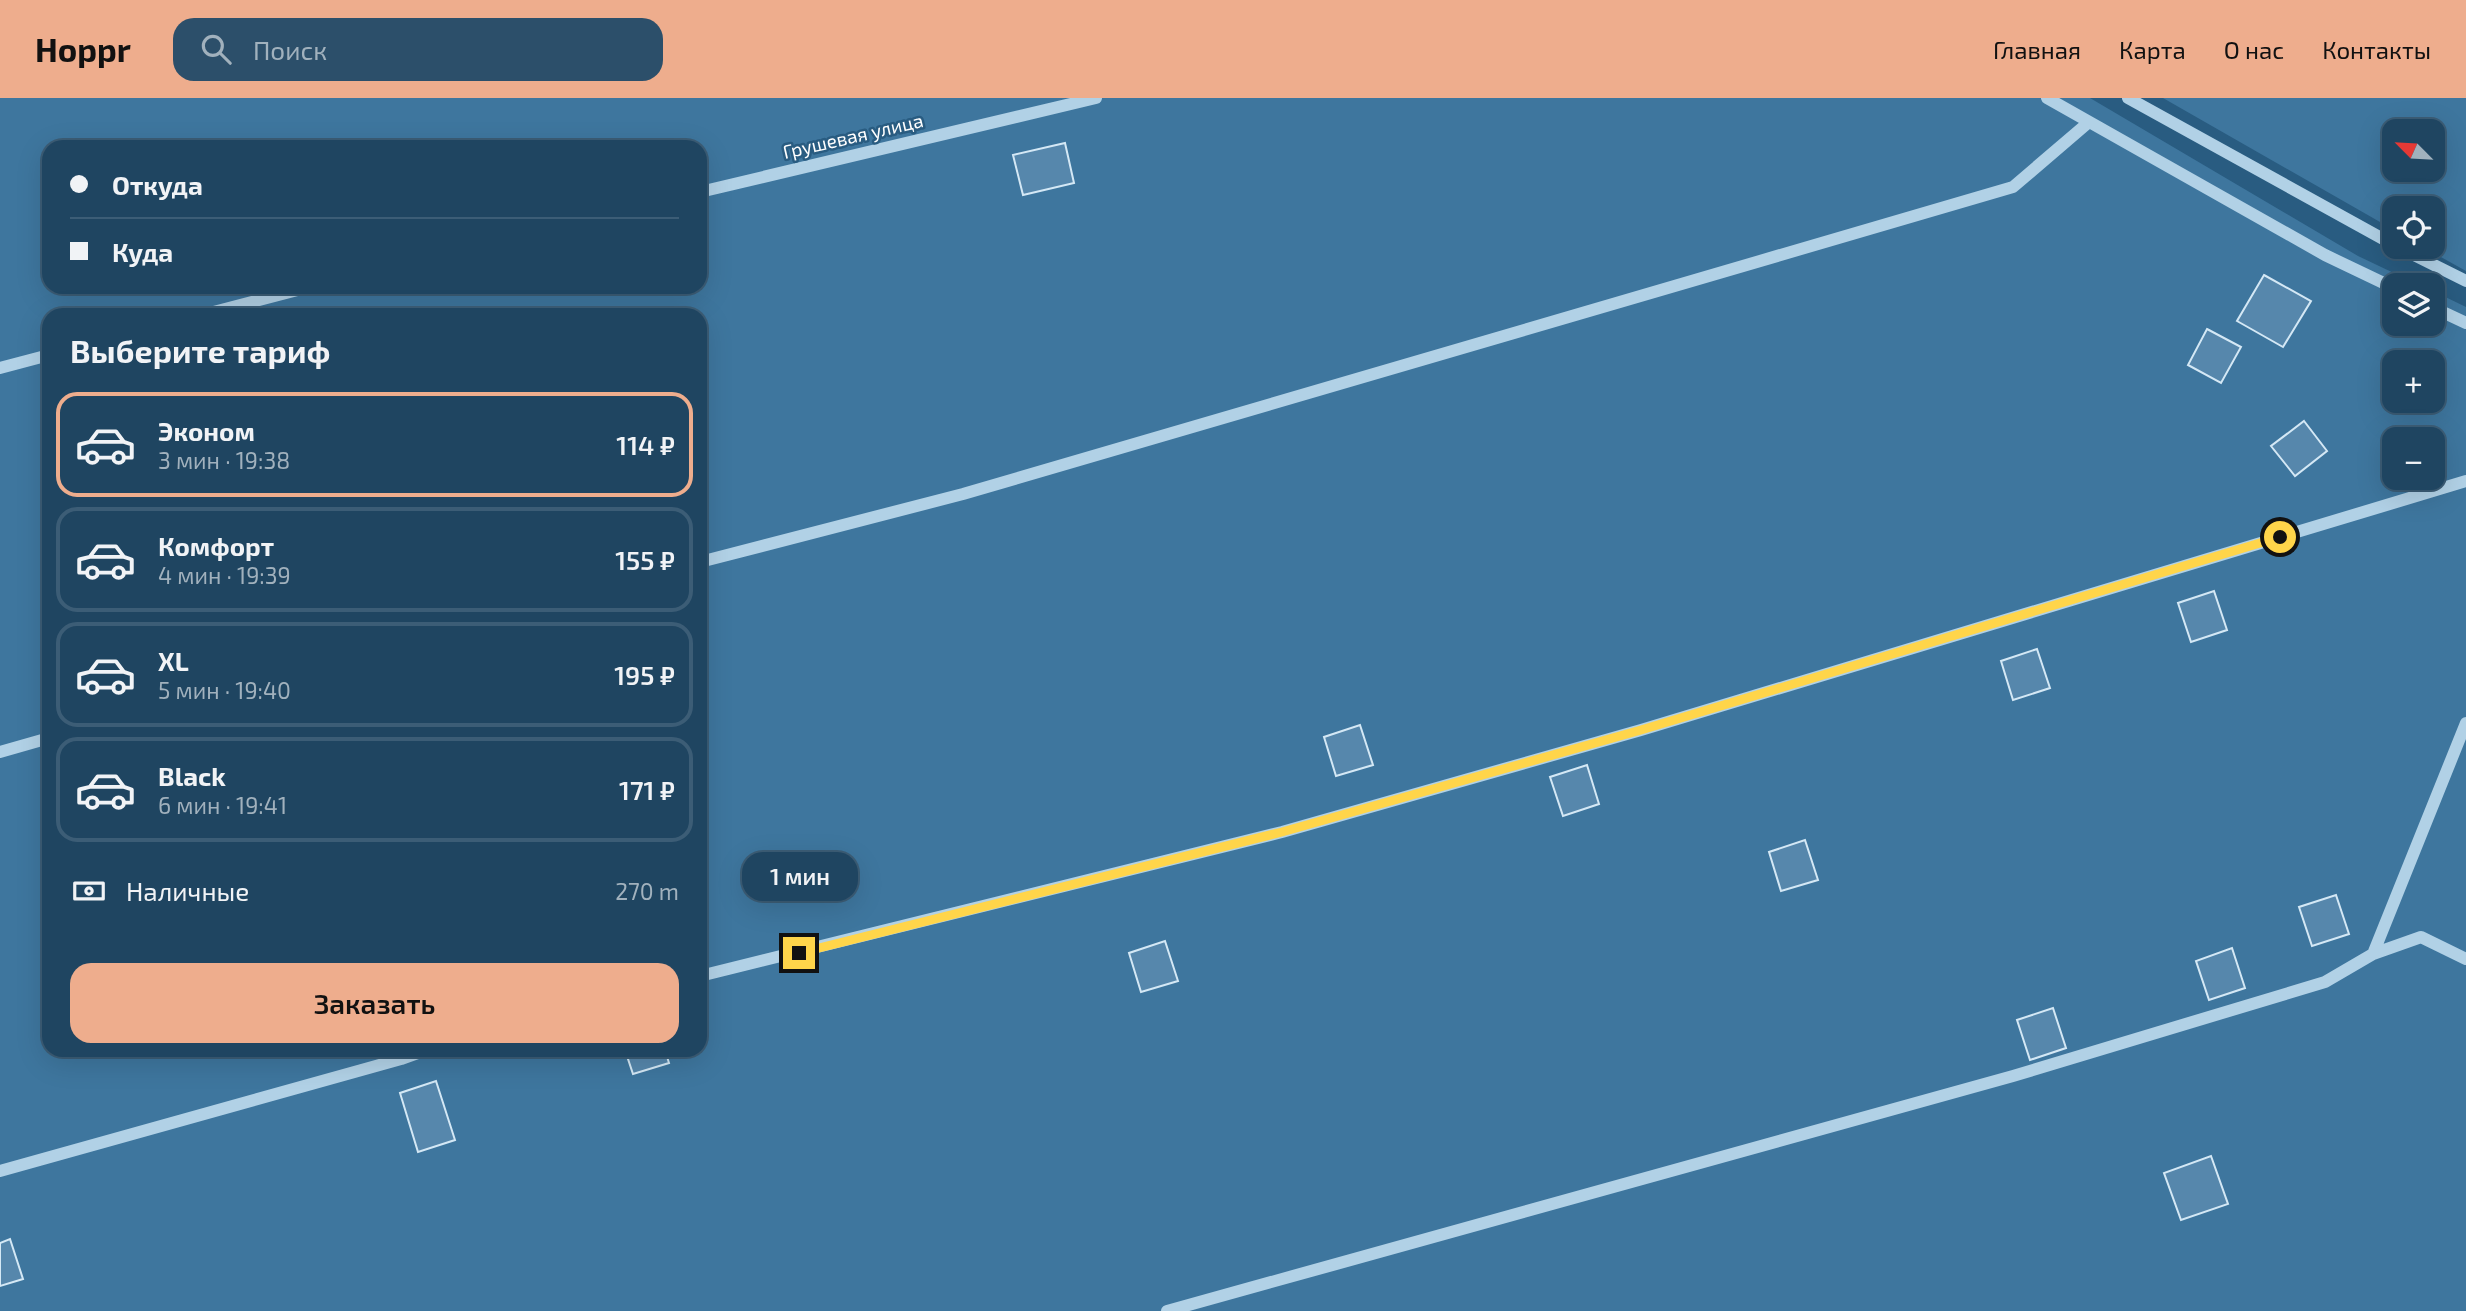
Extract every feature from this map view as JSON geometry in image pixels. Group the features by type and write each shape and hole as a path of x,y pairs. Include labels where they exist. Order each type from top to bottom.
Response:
{"street":[{"name":"Грушевая улица","path":"707,190 1096,98"},
{"path":"2047,98 2325,256 2382,282"},
{"path":"2128,98 2382,238"},
{"path":"707,560 963,494 2013,187 2089,122"},
{"path":"2422,259 2466,281"},
{"path":"229,308 282,294"},
{"path":"2445,313 2466,323"},
{"path":"0,368 42,357"},
{"path":"707,974 1282,832 1641,730 2466,481"},
{"path":"2373,954 2466,723"},
{"path":"0,752 42,740"},
{"path":"1167,1311 2013,1076 2325,982 2373,954 2421,937 2466,959"},
{"path":"0,1171 405,1057"}],"shaded area":[{"path":"0,98 2090,98 2358,256 2394,273 2382,273 2382,336 2445,336 2445,297 2466,307 2466,1311 0,1311"},
{"path":"2163,98 2466,98 2466,271 2444,259 2445,196 2382,196 2382,223"}],"building":[{"path":"1065,143 1074,183 1023,195 1013,155"},
{"path":"2264,275 2311,301 2283,347 2237,321"},
{"path":"2207,329 2241,347 2221,383 2188,365"},
{"path":"2304,421 2327,451 2295,476 2271,446"},
{"path":"2214,591 2227,630 2191,642 2178,603"},
{"path":"2037,649 2050,688 2013,700 2001,661"},
{"path":"1360,725 1373,765 1336,776 1324,737"},
{"path":"1587,765 1599,804 1563,816 1550,777"},
{"path":"1805,840 1818,880 1781,891 1769,852"},
{"path":"2336,895 2349,934 2312,946 2299,907"},
{"path":"1165,941 1178,981 1141,992 1129,953"},
{"path":"2232,948 2245,988 2209,1000 2196,961"},
{"path":"2053,1008 2066,1048 2030,1060 2017,1020"},
{"path":"627,1057 667,1057 669,1063 633,1074"},
{"path":"436,1081 455,1140 418,1152 400,1093"},
{"path":"2211,1156 2228,1204 2181,1220 2164,1173"},
{"path":"10,1239 23,1279 0,1286 0,1243"}],"route":[{"path":"799,953 1282,832 1641,730 2280,537"}]}
